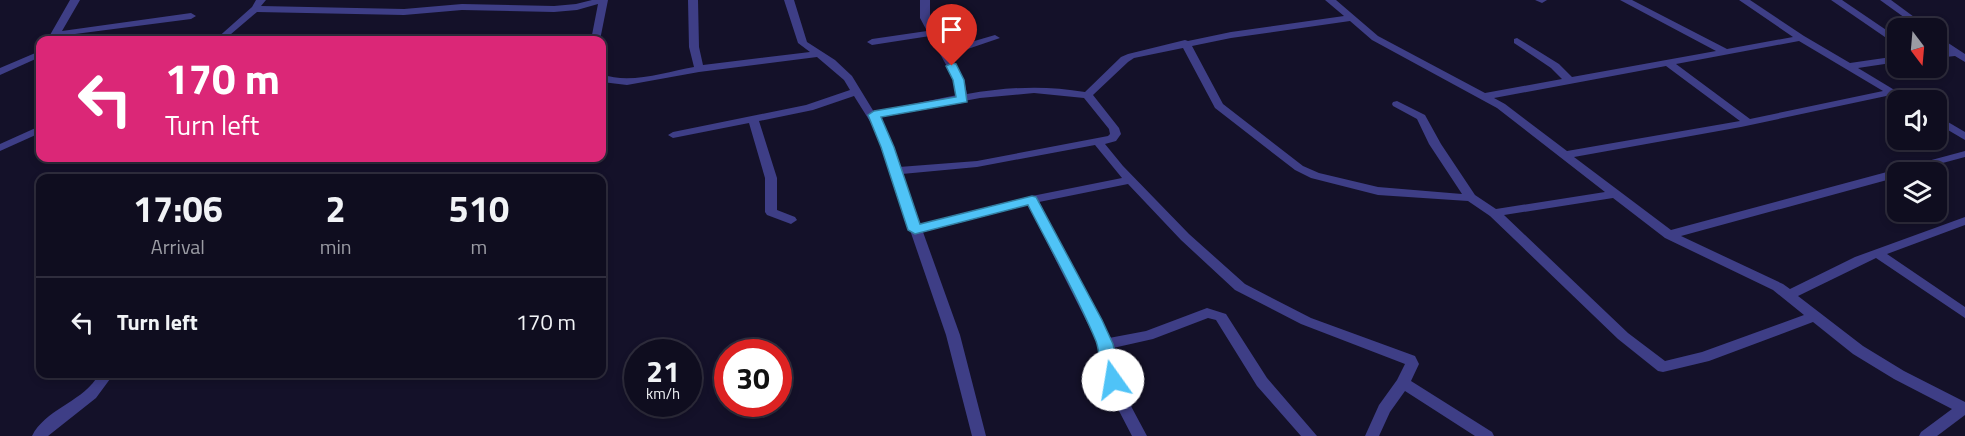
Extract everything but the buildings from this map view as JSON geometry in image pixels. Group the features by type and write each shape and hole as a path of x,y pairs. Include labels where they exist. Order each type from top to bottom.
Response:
{"street":[{"path":"54,36 75,0"},
{"path":"343,10 354,0"},
{"path":"223,36 258,4 414,12 462,7 554,9 578,7 603,0 597,36"},
{"path":"693,0 694,47 699,69"},
{"path":"789,0 800,38 841,71 874,115 953,335 979,436"},
{"path":"925,0 924,15 959,80 963,99"},
{"path":"1330,0 1375,38 1487,96 1669,235 1761,278 1789,295 1878,363 1964,408 1926,436"},
{"path":"1624,0 1726,52"},
{"path":"1744,0 1801,38 1888,90"},
{"path":"1836,0 1887,35"},
{"path":"1885,0 1910,18"},
{"path":"65,36 190,16"},
{"path":"1087,95 1101,85 1119,60 1185,43 1353,18"},
{"path":"872,42 933,33"},
{"path":"945,53 994,38"},
{"path":"1487,96 1801,38"},
{"path":"1517,41 1555,66 1569,80"},
{"path":"1185,43 1213,100 1299,168 1315,176 1378,190 1472,198"},
{"path":"1947,46 1961,56"},
{"path":"606,80 627,82 699,69 818,54"},
{"path":"0,72 36,56"},
{"path":"1849,66 1887,61"},
{"path":"1668,63 1748,122"},
{"path":"874,115 963,99 1047,90 1087,95 1109,121 1116,134 1112,139 1100,144 977,164 895,171"},
{"path":"673,135 809,108 856,91"},
{"path":"1564,155 1748,122 1887,93"},
{"path":"1397,104 1411,109 1421,117 1435,144 1472,198 1494,213 1623,336 1663,367 1704,357 1814,316"},
{"path":"753,118 771,178 771,212 791,220"},
{"path":"1947,125 1965,137"},
{"path":"0,148 36,131"},
{"path":"1100,144 1130,180 1185,237 1239,287 1306,321 1410,360 1412,364 1403,383 1383,409 1372,436"},
{"path":"1935,162 1965,154"},
{"path":"1669,235 1887,175"},
{"path":"915,230 1032,200 1130,180"},
{"path":"1494,213 1614,194"},
{"path":"1032,200 1105,344 1113,380 1140,436"},
{"path":"1789,295 1812,282 1877,254 1965,221"},
{"path":"1877,254 1965,313"},
{"path":"1105,344 1148,336 1208,313 1215,314 1228,327 1262,382 1310,436"},
{"path":"39,436 75,404 99,388 102,378"},
{"path":"1403,383 1487,436"}],"route":[{"path":"952,66 959,80 963,99 874,115 888,147 915,230 1032,200 1105,344 1113,380"}]}
